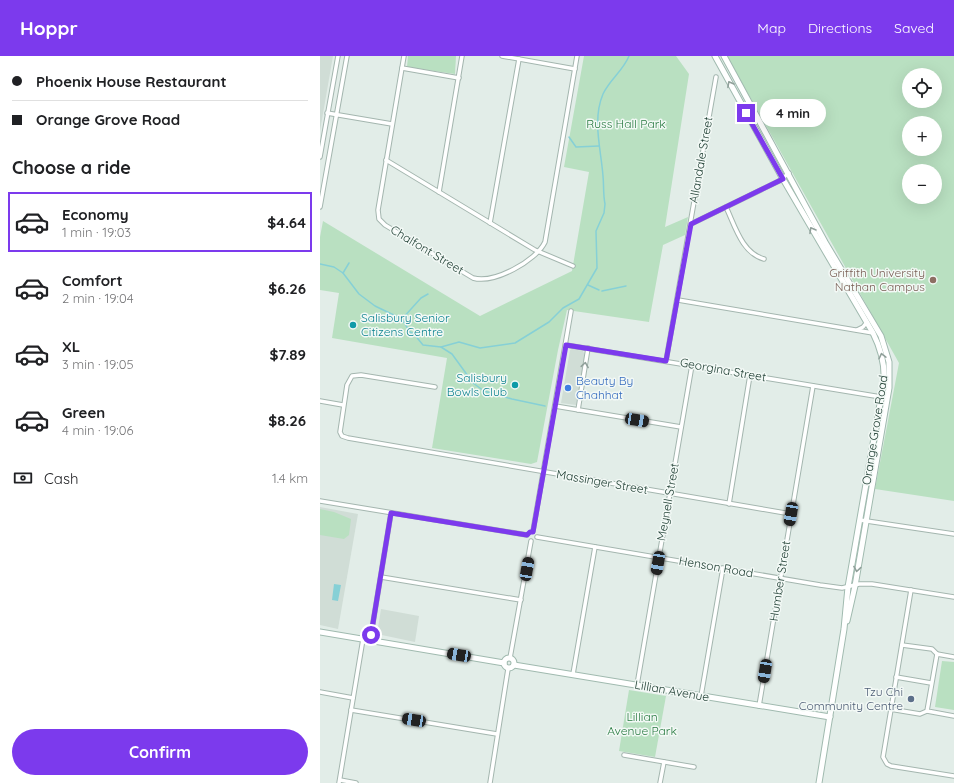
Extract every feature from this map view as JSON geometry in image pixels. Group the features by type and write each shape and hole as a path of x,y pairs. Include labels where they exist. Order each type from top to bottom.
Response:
{"main road":[{"name":"Orange Grove Road","path":"715,56 783,179 873,333 880,348 884,365 855,586 844,629"},
{"name":"Orange Grove Road","path":"724,56 789,173 825,242 881,336 889,362 888,388 863,520 848,587 844,629 819,783"},
{"path":"320,632 504,663 508,668 514,665 514,661 510,658 504,663"},
{"name":"Lillian Avenue","path":"514,665 830,717"}],"street":[{"path":"320,157 338,56"},
{"path":"320,207 347,56"},
{"name":"Chalfont Street","path":"404,56 377,213 382,223 478,279 496,276 529,260 539,252"},
{"path":"439,192 462,56"},
{"path":"502,56 575,69"},
{"path":"539,252 546,237 577,56"},
{"path":"490,223 519,59"},
{"path":"402,68 459,78"},
{"name":"Allandale Street","path":"666,361 678,300 716,77"},
{"path":"328,113 392,124"},
{"path":"386,160 539,252 573,266"},
{"path":"691,224 783,179 789,173"},
{"path":"726,207 746,247 752,254 764,259"},
{"path":"678,300 873,333"},
{"path":"533,532 571,311"},
{"path":"856,330 864,327 866,322"},
{"name":"Georgina Street","path":"566,345 881,397"},
{"path":"578,410 588,348"},
{"name":"Meynell Street","path":"637,685 692,365"},
{"path":"320,401 343,405 348,381 352,376 361,375 434,388"},
{"path":"729,504 750,375"},
{"name":"Humber Street","path":"759,706 813,386"},
{"name":"Massinger Street","path":"343,405 340,429 342,436 348,438 791,514"},
{"path":"555,406 681,427"},
{"path":"320,501 527,535 530,532 533,532"},
{"path":"370,641 391,513"},
{"path":"863,520 954,534"},
{"path":"510,658 532,541 536,540 537,537 536,533 533,532"},
{"path":"527,535 529,540 532,541"},
{"name":"Henson Road","path":"537,537 825,586 848,587 872,584 954,597"},
{"path":"573,674 595,547"},
{"path":"702,696 723,568"},
{"path":"381,577 521,600"},
{"path":"911,590 883,753 884,760 891,766 954,776"},
{"path":"356,783 340,782 363,639"},
{"path":"902,645 932,649 937,654 954,656"},
{"path":"927,711 937,654"},
{"path":"490,783 508,668"},
{"path":"896,677 932,683"},
{"path":"320,692 353,698"},
{"path":"890,709 920,714 927,711 954,716"},
{"path":"351,710 497,734"},
{"path":"624,755 694,767"},
{"path":"660,783 664,762"}],"shaded area":[{"path":"320,56 333,56 320,131"},
{"path":"570,350 583,351 585,355 576,405 561,403"},
{"path":"320,507 358,514 338,629 320,625"},
{"path":"381,609 419,616 415,642 377,634"}],"green space":[{"path":"408,56 456,56 455,74 407,67"},
{"name":"Russ Hall Park","path":"584,56 676,56 689,74 665,227 688,217 685,235 663,245 649,322 567,310 537,462 531,464 432,448 447,358 332,338 339,293 320,290 320,237 323,221 480,316 572,271 589,172 564,167"},
{"path":"727,56 954,56 954,501 875,489 899,363"},
{"path":"320,509 334,512 351,519 349,535 344,539 320,535"},
{"path":"942,661 954,662 954,710 935,707"},
{"name":"Lillian Avenue Park","path":"629,690 666,696 655,757 619,751"}],"water":[{"path":"334,584 341,585 338,601 332,600"}],"waterway":[{"path":"320,264 334,267 343,273 359,294 375,306 402,319 410,332 414,334 423,345 441,347 459,342 480,348 515,343 549,322 563,308 579,299 597,268 596,231 604,213 605,204 598,135 598,114 603,94 629,56"},
{"path":"569,137 576,147 599,146"},
{"path":"343,273 349,263"},
{"path":"588,285 599,290"},
{"path":"602,291 626,286"},
{"path":"402,319 421,298 428,294"},
{"path":"441,347 452,354 473,383 484,391 545,406"}],"place":[{"name":"Griffith University Nathan Campus","path":"933,280"},
{"name":"Salisbury Senior Citizens Centre","path":"353,325"},
{"name":"Salisbury Bowls Club","path":"515,385"},
{"name":"Beauty By Chahhat","path":"568,388"},
{"name":"Tzu Chi Community Centre","path":"911,699"}],"route":[{"path":"371,635 391,513 527,535 530,532 533,532 566,345 666,361 691,224 783,179 746,113"}]}
